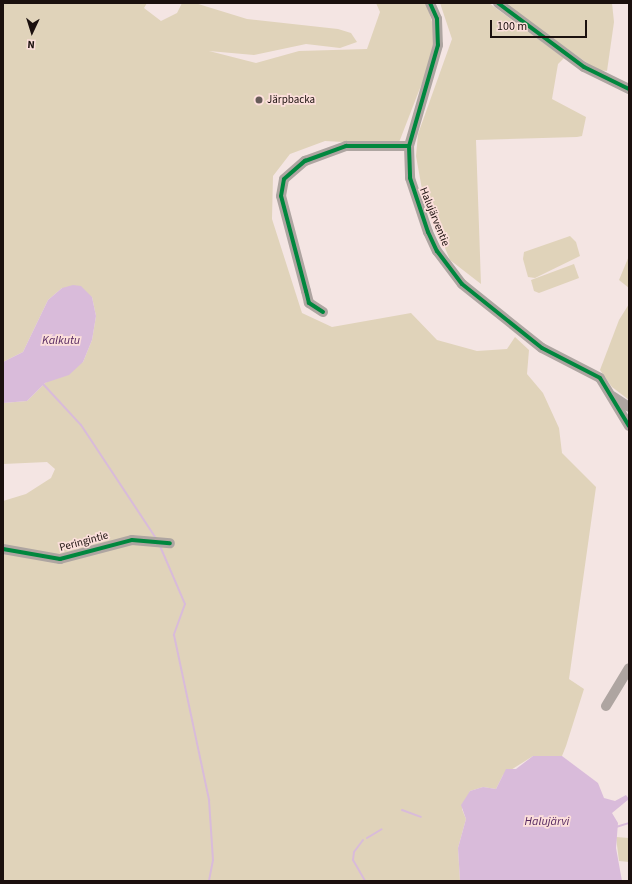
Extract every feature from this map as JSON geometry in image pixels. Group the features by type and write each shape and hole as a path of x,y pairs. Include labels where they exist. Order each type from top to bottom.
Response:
{"street":[{"name":"Halujärventie","path":"430,3 437,19 438,45 409,146 410,178 428,232 448,268 462,284 542,348 595,372 629,426"},
{"path":"498,3 584,66 629,89"},
{"path":"323,312 309,303 281,196 284,179 305,161 340,148 409,146"},
{"path":"610,394 629,407"},
{"name":"Peringintie","path":"3,549 60,558 125,541 170,543"},
{"path":"606,706 629,668"}],"shaded area":[{"path":"3,3 147,3 144,8 161,21 177,13 182,3 195,3 247,19 338,29 351,33 357,42 340,48 306,44 254,55 209,51 256,63 299,51 367,49 380,12 376,3 426,3 434,28 434,52 398,145 325,141 290,154 273,176 272,219 302,313 332,327 411,313 437,340 477,351 507,349 515,337 529,350 527,374 543,393 559,428 562,453 596,487 569,679 584,689 566,746 562,756 533,756 503,775 496,789 483,787 470,791 462,809 466,819 458,848 460,881 3,881 3,501 26,494 51,478 55,469 47,462 3,464 3,403 27,401 45,383 83,362 92,340 96,316 92,297 62,288 48,300 23,352 3,362"},
{"path":"440,3 489,3 564,58 558,64 552,99 586,117 582,136 476,140 481,284 450,260 423,195 416,156 418,134 452,39"},
{"path":"503,3 612,3 614,22 607,71 597,70"},
{"path":"570,236 576,242 580,256 535,278 528,277 523,259 524,252"},
{"path":"629,256 629,288 619,280"},
{"path":"574,264 579,278 539,293 534,291 531,280"},
{"path":"629,304 629,400 612,387 600,370 619,320"},
{"path":"616,837 629,838 629,862 619,861"}],"water":[{"name":"Kalkutu","path":"73,285 81,286 92,297 96,316 92,340 83,362 69,375 45,383 27,401 3,403 3,362 23,352 48,300 62,288"},
{"name":"Halujärvi","path":"533,756 562,756 598,783 604,798 615,801 626,795 629,799 612,813 618,823 616,848 622,881 460,881 458,848 466,819 461,805 470,791 483,787 496,789 506,769 516,769"}],"waterway":[{"path":"43,384 81,425 155,537"},
{"path":"160,546 185,604 174,635 209,800 213,860 209,881"},
{"path":"402,810 421,817"},
{"path":"616,827 629,823"},
{"path":"367,838 382,829"},
{"path":"363,840 354,852 353,860 365,881"}],"cycle path":[{"path":"430,3 437,19 438,45 409,146 410,178 428,232 437,251 462,284 542,348 600,378 629,426"},
{"path":"498,3 584,67 629,89"},
{"path":"323,312 309,303 281,196 284,179 305,161 346,146 409,146"},
{"path":"3,549 60,559 132,540 170,543"}],"place":[{"name":"Järpbacka","path":"259,100"}]}
